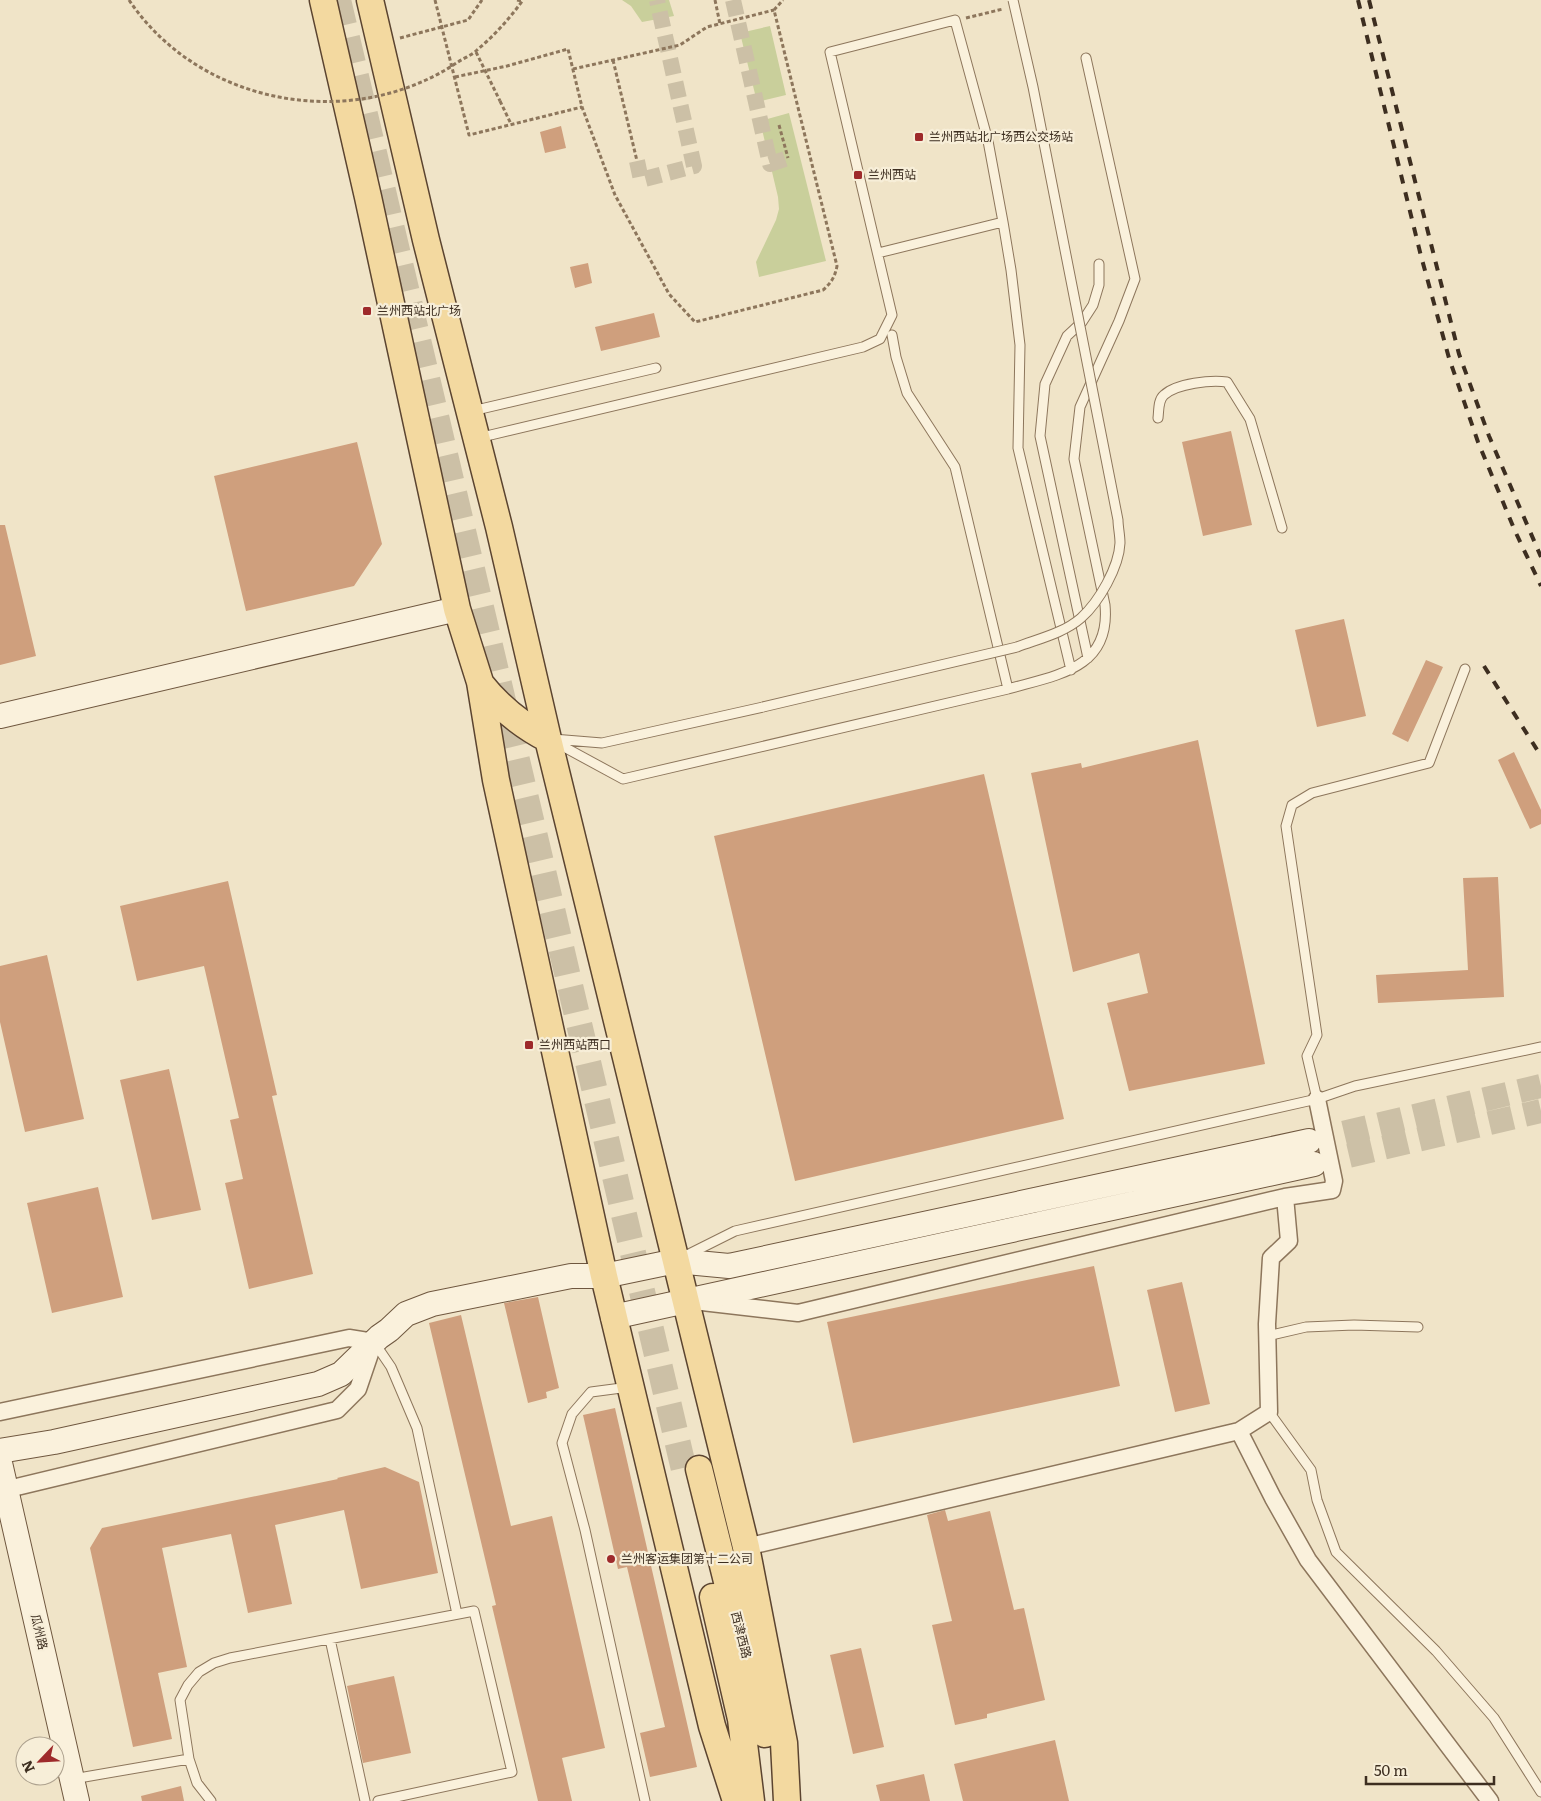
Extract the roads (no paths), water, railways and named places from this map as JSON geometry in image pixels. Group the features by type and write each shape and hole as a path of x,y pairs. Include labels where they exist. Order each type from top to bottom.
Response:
{"main road":[{"path":"323,0 370,206 457,609 480,682 496,780 613,1317 712,1726 736,1801"},
{"name":"西津西路","path":"370,0 426,240 470,411 548,739 746,1547 784,1742 787,1801"},
{"path":"480,682 503,709 525,726 548,739"},
{"name":"西津西路","path":"751,1801 741,1719 692,1472 758,1706 779,1801"}],"street":[{"path":"0,716 457,609"},
{"path":"685,1300 798,1313 1285,1197 1332,1190 1334,1180 1318,1099"},
{"path":"0,1451 54,1442 318,1384 341,1374 406,1314 432,1304 571,1276 604,1276 676,1261 729,1266 1309,1140"},
{"path":"613,1317 1314,1164"},
{"path":"746,1547 1239,1431 1269,1412 1267,1336 1270,1258 1289,1241 1285,1197"},
{"path":"0,1412 349,1338 374,1342"},
{"path":"3,1491 337,1410 358,1390 374,1342"},
{"path":"1239,1431 1273,1498 1308,1560 1490,1801"},
{"name":"瓜州路","path":"0,1463 3,1491 75,1790"}],"lane":[{"path":"548,739 602,743 1017,647 1048,635 1080,618 1097,599 1112,573 1120,545 1118,520 1033,87 1012,4"},
{"path":"476,439 863,347 880,339 892,315 830,52 955,20 988,141 1011,270 1020,346 1018,448 1071,670"},
{"path":"548,739 624,779 1008,688 1071,670 1088,658 1098,647 1104,634 1106,620 1105,605 1074,459 1080,407 1116,328 1135,280 1086,58"},
{"path":"878,253 1003,222"},
{"path":"1088,658 1040,436 1045,384 1067,336 1082,322 1094,305 1099,285 1099,264"},
{"path":"892,335 896,357 907,393 955,467 1008,688"},
{"path":"470,411 656,368"},
{"path":"1158,418 1159,404 1164,395 1174,389 1211,380 1227,382 1250,419 1282,528"},
{"path":"1318,1099 1307,1056 1317,1035 1286,826 1292,805 1312,793 1429,763 1464,670"},
{"path":"676,1261 735,1231 1318,1099 1355,1086 1541,1046"},
{"path":"1267,1336 1306,1327 1354,1325 1418,1327"},
{"path":"374,1342 391,1367 417,1428 457,1614"},
{"path":"630,1387 592,1392 572,1414 562,1443 585,1530 645,1801"},
{"path":"1269,1412 1311,1470 1317,1500 1336,1552 1436,1651 1494,1718 1541,1792"},
{"path":"211,1801 197,1783 189,1759 180,1700 188,1685 199,1672 214,1662 230,1658 474,1611 512,1772 378,1801"},
{"path":"330,1639 365,1801"},
{"path":"75,1790 189,1759"}],"tunnel":[{"path":"338,0 685,1474"},
{"path":"637,161 641,180 694,166 657,0"},
{"path":"733,0 770,164 788,158"},
{"path":"1309,1141 1541,1086"},
{"path":"1314,1164 1541,1111"}],"railway":[{"path":"1358,0 1421,256 1449,358 1478,442 1515,531 1541,586"},
{"path":"1369,0 1459,354 1489,436 1541,557"},
{"path":"1484,666 1541,756"}],"place":[{"name":"兰州西站北广场西公交场站","path":"919,137"},
{"name":"兰州西站","path":"858,175"},
{"name":"兰州西站北广场","path":"367,311"},
{"name":"兰州西站西口","path":"529,1045"},
{"name":"兰州客运集团第十二公司","path":"611,1559"}]}
